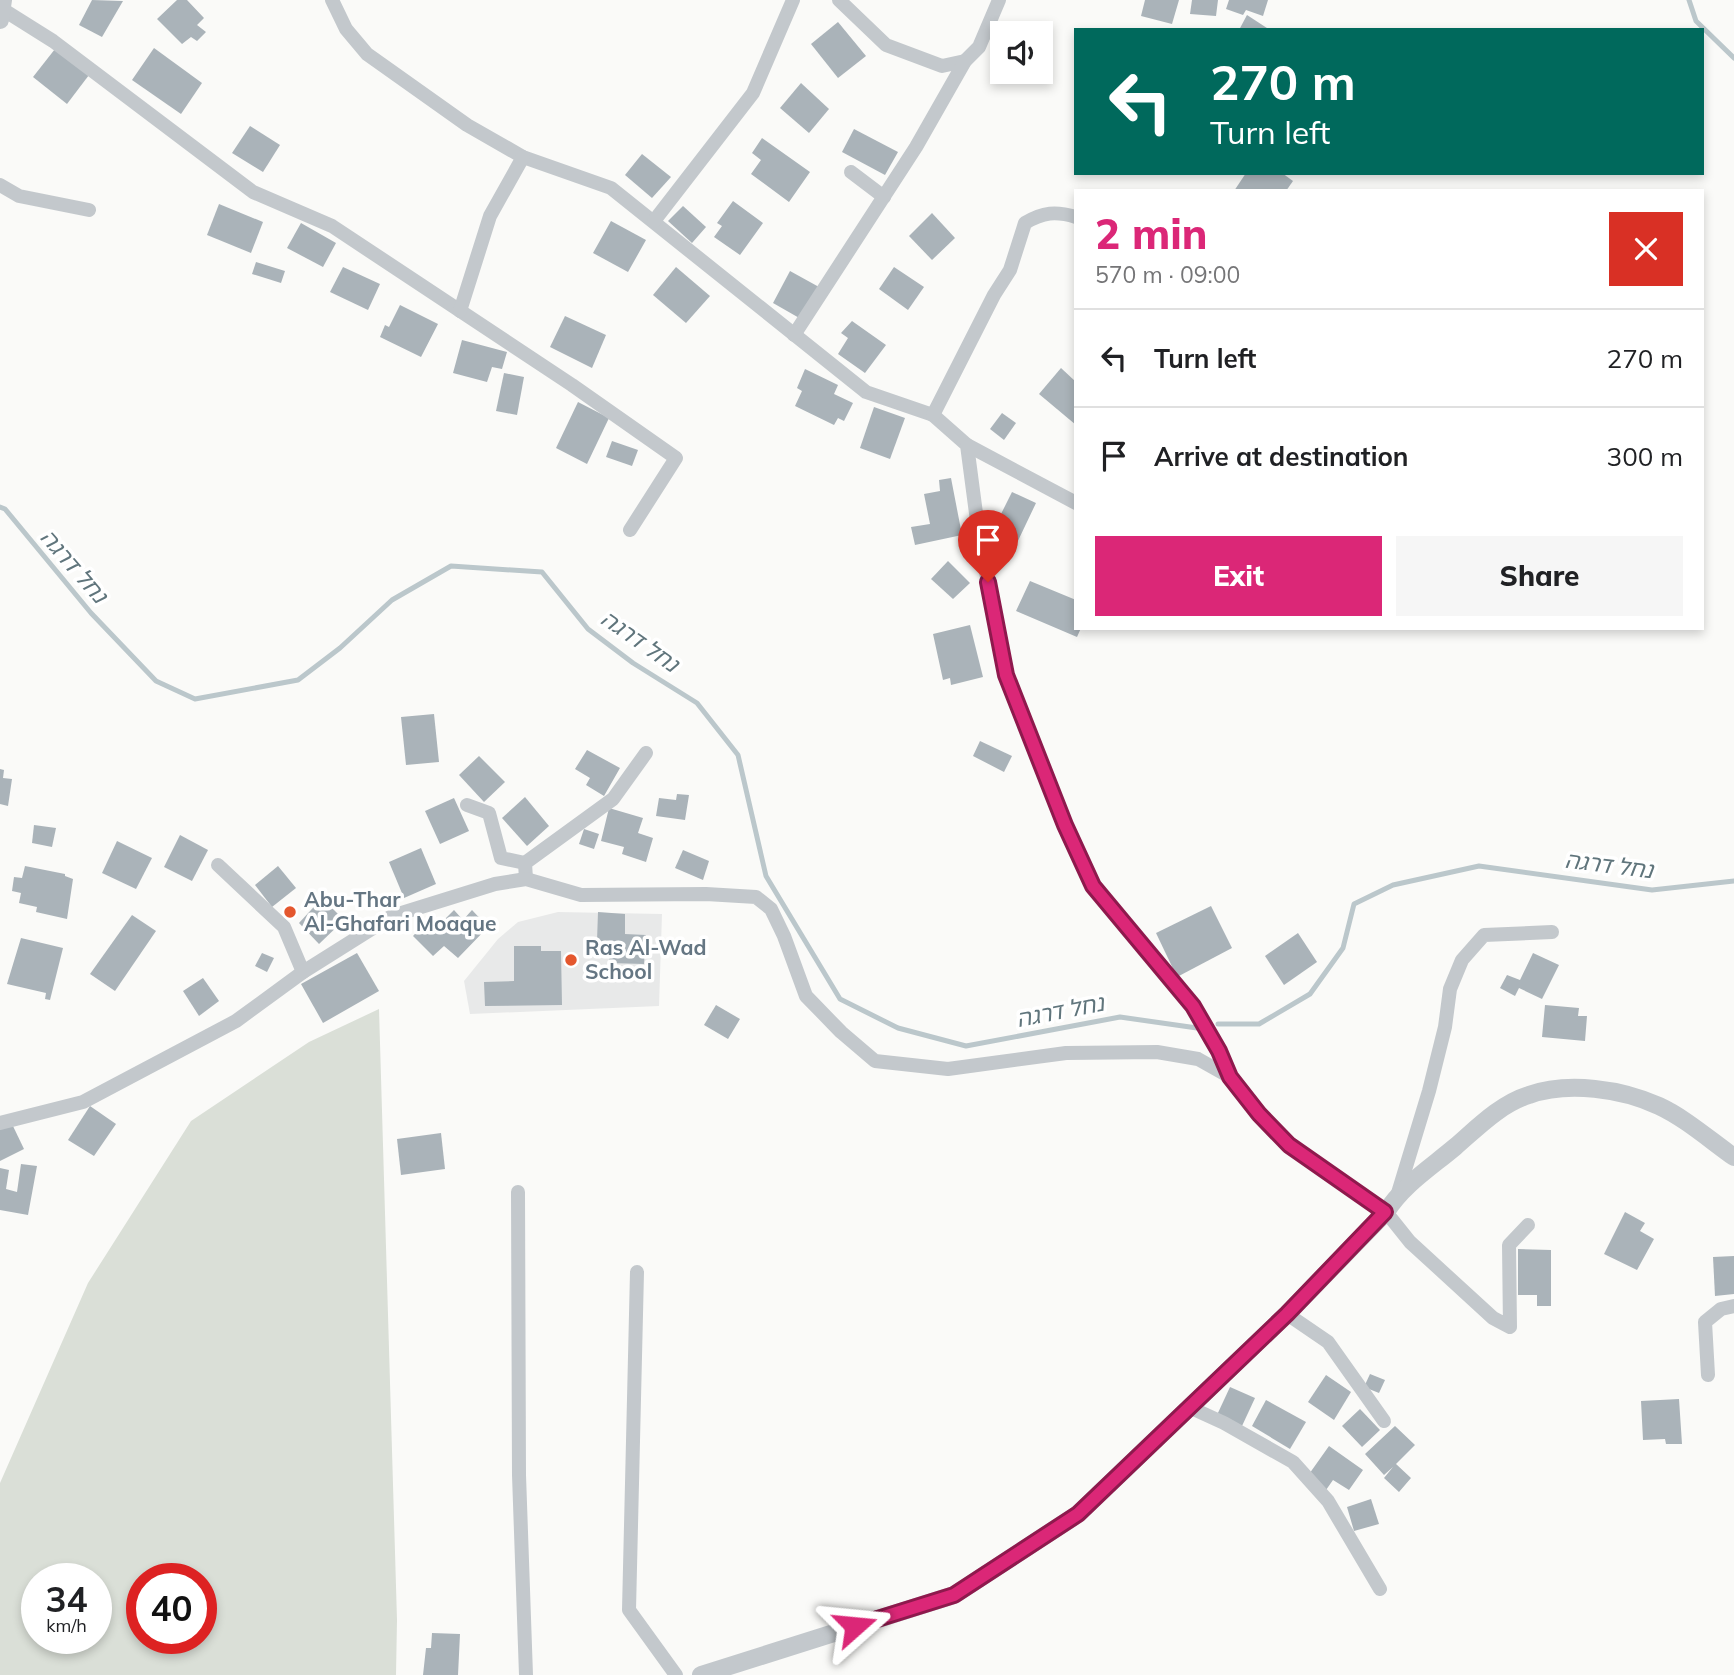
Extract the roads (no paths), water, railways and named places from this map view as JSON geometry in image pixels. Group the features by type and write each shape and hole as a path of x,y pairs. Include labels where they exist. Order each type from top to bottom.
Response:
{"street":[{"path":"332,0 346,29 367,54 467,125 523,157 611,188 866,392 933,415 967,445 1074,502"},
{"path":"654,220 753,93 793,0"},
{"path":"839,0 886,45 942,66 965,61"},
{"path":"794,335 916,147 965,61 979,47 999,0"},
{"path":"1,10 53,41 253,192 332,226 572,385 676,458 630,530"},
{"path":"460,311 490,216 523,157"},
{"path":"851,172 884,197"},
{"path":"0,185 19,196 89,210"},
{"path":"933,415 994,295 1010,270 1025,223 1039,214 1057,212 1074,216"},
{"path":"967,445 979,536 1006,675 1065,825 1093,886 1193,1006 1219,1051 1230,1077 1259,1114 1289,1145 1385,1212 1420,1251 1493,1318 1510,1328 1509,1245 1528,1225"},
{"path":"467,805 488,813 501,858 525,863 613,799 646,753"},
{"path":"525,863 526,879"},
{"path":"218,865 284,927 303,972"},
{"path":"0,1123 83,1102 236,1021 303,972 392,916 495,884 526,879 581,895 706,894 756,897 771,909 785,936 806,996 841,1032 875,1061 948,1069 1066,1054 1157,1052 1198,1059 1230,1077"},
{"path":"701,1675 954,1595 1078,1514 1287,1314 1385,1212 1398,1192 1429,1091 1445,1027 1450,989 1462,960 1484,934 1552,932"},
{"path":"1398,1192 1495,1114 1529,1095 1561,1089 1593,1088 1626,1095 1660,1107 1734,1157"},
{"path":"518,1192 519,1475 526,1675"},
{"path":"638,1272 629,1610 676,1675"},
{"path":"1708,1375 1705,1322 1721,1309 1734,1306"},
{"path":"1287,1314 1328,1342 1384,1421"},
{"path":"1189,1407 1224,1423 1293,1462 1328,1501 1380,1590"}],"waterway":[{"name":"נחל דרגה","path":"1689,0 1696,21 1703,28"},
{"name":"נחל דרגה","path":"1704,29 1734,58"},
{"name":"נחל דרגה","path":"0,507 5,509 91,613 156,681 195,699 298,680 340,648 392,600 451,566 542,572 588,629 633,663 697,703 738,755 766,876 840,999 898,1028 966,1046 1120,1017 1197,1028"},
{"name":"נחל דרגה","path":"1218,1024 1259,1024 1310,994 1343,948 1354,904 1393,885 1479,866 1652,890 1734,881"}],"place":[{"name":"Abu-Thar Al-Ghafari Moaque","path":"290,912"},
{"name":"Ras Al-Wad School","path":"571,960"}]}
